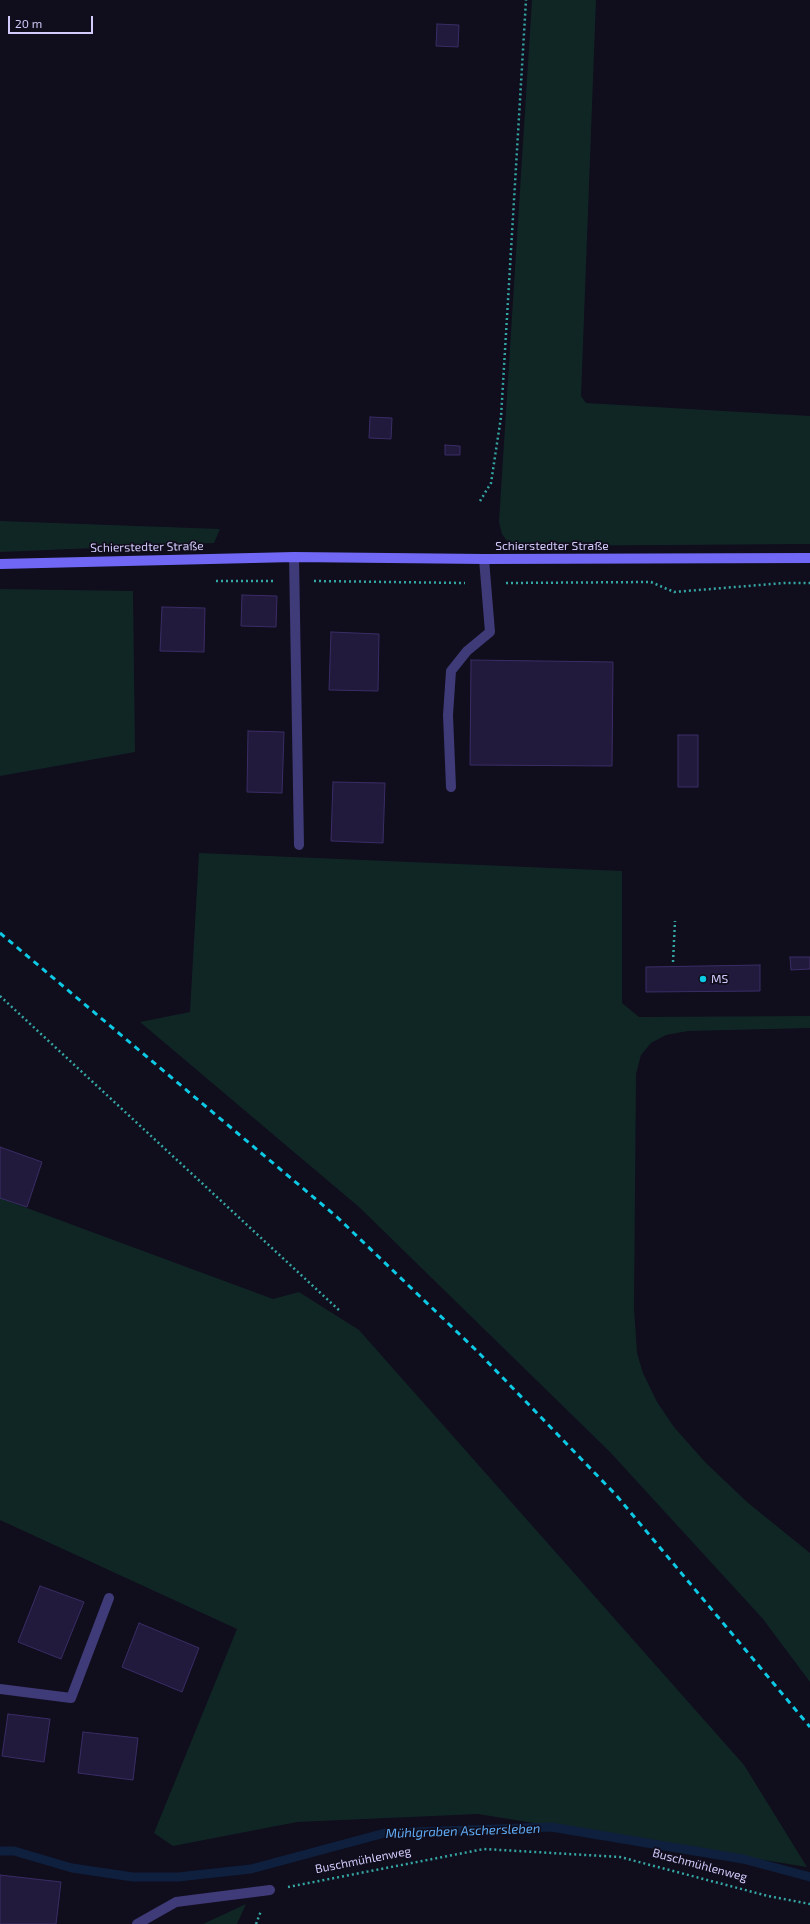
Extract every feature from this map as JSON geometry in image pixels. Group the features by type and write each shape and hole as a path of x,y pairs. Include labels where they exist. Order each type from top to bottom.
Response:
{"street":[{"name":"Schierstedter Straße","path":"0,564 294,556 484,559 810,558"},
{"path":"294,556 299,845"},
{"path":"451,787 448,715 450,671 467,651 490,632 484,559"},
{"path":"0,1689 71,1698 109,1598"},
{"path":"137,1924 176,1902 270,1890"}],"path":[{"path":"480,501 491,483 501,417 526,0"},
{"path":"215,581 485,583 651,582 674,592 784,583 810,583"},
{"path":"673,962 675,921"},
{"path":"0,996 341,1312"},
{"name":"Buschmühlenweg","path":"270,1890 484,1849 620,1857 768,1896 810,1904"}],"green space":[{"path":"532,0 596,0 581,396 586,403 810,416 810,544 520,546 507,541 502,534 499,522"},
{"path":"0,521 220,529 214,543 0,552"},
{"path":"0,589 133,591 135,752 0,776"},
{"path":"199,853 622,871 622,1003 639,1017 810,1016 810,1028 688,1031 666,1035 651,1043 641,1055 636,1074 634,1308 637,1353 643,1373 657,1402 674,1427 705,1462 747,1502 810,1553 810,1682 763,1619 610,1452 359,1207 140,1022 190,1012"},
{"path":"0,1198 273,1299 299,1292 359,1330 744,1765 807,1867 478,1814 297,1822 173,1846 154,1833 237,1629 0,1520"},
{"path":"246,1904 237,1924 203,1924"}],"building":[{"path":"437,24 459,25 458,47 436,46"},
{"path":"370,417 392,418 391,439 369,438"},
{"path":"445,445 460,446 460,455 445,455"},
{"path":"242,595 277,596 276,627 241,626"},
{"path":"162,607 205,608 204,652 160,651"},
{"path":"331,632 379,634 378,691 329,690"},
{"path":"471,660 613,662 612,766 470,765"},
{"path":"248,731 284,732 282,793 247,792"},
{"path":"678,735 698,735 698,787 678,787"},
{"path":"333,782 385,783 383,843 331,841"},
{"path":"790,957 810,957 810,969 791,970"},
{"name":"MS","path":"760,965 760,991 646,992 646,967"},
{"path":"0,1147 42,1162 27,1207 0,1198"},
{"path":"40,1586 84,1602 61,1659 18,1642"},
{"path":"139,1623 199,1648 182,1692 122,1667"},
{"path":"8,1714 50,1719 44,1762 2,1756"},
{"path":"83,1732 138,1738 133,1780 78,1773"},
{"path":"0,1875 61,1882 56,1924 0,1924"}],"waterway":[{"name":"Mühlgraben Aschersleben","path":"0,1851 14,1851 72,1868 133,1877 178,1877 251,1869 385,1833 551,1827 743,1859 810,1877"}],"railway":[{"path":"0,933 337,1217 477,1351 616,1495 810,1727"}],"place":[{"name":"MS","path":"703,979"}]}
